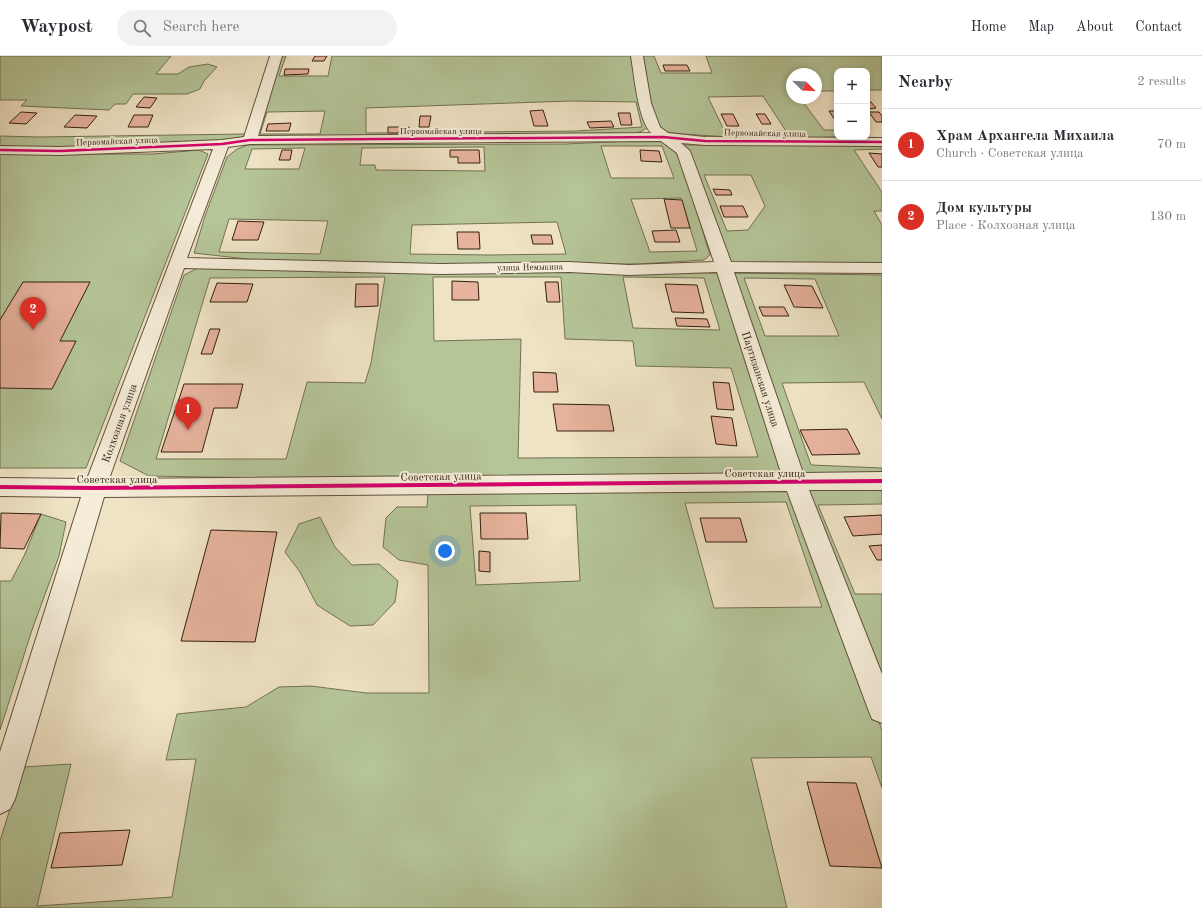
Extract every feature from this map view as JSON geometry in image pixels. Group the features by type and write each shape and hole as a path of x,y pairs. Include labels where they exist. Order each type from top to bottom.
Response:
{"street":[{"path":"250,140 276,56"},
{"name":"Партизанская улица","path":"637,56 645,103 654,129 683,151 724,268 795,482 882,709"},
{"name":"Первомайская улица","path":"0,150 60,151 222,144 250,140 663,137 705,141 882,142"},
{"name":"Колхозная улица","path":"0,798 95,488 222,144"},
{"name":"улица Немыкина","path":"177,263 441,269 569,267 629,270 724,268 882,268"},
{"name":"Советская улица","path":"0,487 95,488 882,481"}],"green space":[{"path":"0,56 171,56 156,74 178,74 189,67 208,64 217,67 204,81 200,89 187,94 133,94 126,104 115,104 109,110 21,106 27,100 0,100"},
{"path":"280,56 286,56 279,76 328,76 332,56 633,56 648,127 633,134 254,138","holes":["571,101 636,102 642,127 576,131 366,133 366,108","325,111 320,134 260,134 267,112"]},
{"path":"642,56 654,56 661,73 712,73 706,56 882,56 882,90 870,90 870,68 834,68 834,91 822,91 822,68 786,68 786,104 804,104 824,130 834,130 834,137 763,139 682,134 666,132 660,126 653,114","holes":["763,96 786,131 725,132 708,97"]},
{"path":"244,134 243,139 61,149 0,149 0,136 39,137"},
{"path":"655,140 664,141 680,156 710,255 704,260 639,264 388,264 264,261 194,253 205,216 227,157 237,149 248,145 565,144","holes":["601,146 662,146 674,178 611,178","484,147 485,171 376,170 375,165 360,165 362,148","305,148 299,169 245,169 252,149","681,198 697,251 650,252 631,199","229,219 328,221 320,254 219,252","557,222 566,254 410,254 412,225"]},
{"path":"882,144 882,149 854,150 882,192 882,211 874,211 882,225 882,264 730,264 684,145","holes":["704,175 751,175 765,206 748,230 727,231"]},
{"path":"199,150 208,154 86,468 0,468 0,154 153,154"},
{"path":"198,268 721,273 785,475 440,481 149,476 120,461 184,275","holes":["385,277 371,363 365,383 307,382 286,459 156,459 210,278","433,277 561,277 565,339 633,341 636,366 731,368 758,457 518,458 521,339 434,341","623,277 704,278 720,330 633,328"]},
{"path":"734,273 882,275 882,419 864,382 782,383 811,465 882,468 882,476 803,476","holes":["744,278 815,279 839,336 765,336"]},
{"path":"882,488 882,504 818,505 855,594 882,594 882,688 806,489"},
{"path":"793,489 882,730 882,788 871,757 751,758 787,908 0,908 0,841 23,767 71,764 37,906 172,897 196,759 166,760 177,714 246,707 279,687 311,686 366,693 429,693 428,565 399,560 383,547 386,518 397,507 427,507 428,493","holes":["786,502 822,607 714,608 685,503","576,505 580,581 476,585 470,506"]},
{"path":"41,514 66,522 59,556 32,630 0,730 0,581 11,581 25,554"},
{"path":"320,517 335,547 352,565 379,564 398,581 395,602 373,625 350,626 317,605 300,572 285,552 299,524"}],"building":[{"path":"315,56 327,56 324,61 312,61"},
{"path":"663,65 687,65 690,71 665,71"},
{"path":"285,69 309,69 308,74 284,75"},
{"path":"144,97 157,98 150,108 136,107"},
{"path":"870,101 876,108 870,109"},
{"path":"543,110 548,126 534,126 530,111"},
{"path":"829,111 834,111 834,118"},
{"path":"21,112 37,113 26,124 9,123"},
{"path":"870,112 879,112 882,116 882,122 876,122"},
{"path":"618,113 630,113 632,125 621,125"},
{"path":"721,114 733,114 739,126 727,126"},
{"path":"756,114 765,114 771,124 762,124"},
{"path":"75,115 97,116 87,128 64,127"},
{"path":"134,115 153,115 148,127 128,127"},
{"path":"420,116 431,116 429,127 419,127"},
{"path":"611,121 614,127 590,128 587,122"},
{"path":"291,123 289,131 266,131 268,124"},
{"path":"388,127 409,127 409,133 388,133"},
{"path":"282,150 292,150 290,160 279,160"},
{"path":"450,150 479,150 480,163 458,163 458,157 450,157"},
{"path":"640,150 659,151 662,162 641,161"},
{"path":"869,153 882,154 882,167 878,167"},
{"path":"713,189 730,190 732,195 716,195"},
{"path":"664,199 682,200 690,228 671,228"},
{"path":"720,206 743,206 748,217 724,217"},
{"path":"238,221 264,222 258,240 232,240"},
{"path":"676,230 680,242 655,242 652,231"},
{"path":"457,232 479,232 480,249 458,249"},
{"path":"531,235 551,235 553,244 533,244"},
{"path":"452,281 478,282 479,300 452,300"},
{"path":"23,282 90,282 60,341 76,341 52,389 0,388 0,320"},
{"path":"545,282 558,282 560,302 547,302"},
{"path":"217,283 253,284 247,302 210,302"},
{"path":"356,284 378,284 378,306 355,307"},
{"path":"665,284 697,285 704,313 672,312"},
{"path":"784,285 812,286 823,308 794,307"},
{"path":"759,307 784,307 789,316 763,316"},
{"path":"675,318 707,319 710,327 677,326"},
{"path":"210,329 220,329 212,354 201,354"},
{"path":"533,372 556,373 558,392 534,392"},
{"path":"713,382 729,383 734,410 717,409"},
{"path":"184,384 243,384 237,408 214,408 202,452 161,452"},
{"path":"553,404 609,405 614,431 557,431"},
{"path":"711,416 732,418 737,446 716,444"},
{"path":"847,429 860,454 812,455 800,430"},
{"path":"1,513 41,514 24,549 0,548"},
{"path":"480,513 526,513 528,539 481,539"},
{"path":"882,515 882,534 853,536 844,517"},
{"path":"700,518 740,518 747,542 706,542"},
{"path":"211,530 277,532 255,642 181,641"},
{"path":"882,545 882,560 877,560 869,546"},
{"path":"479,551 490,552 490,572 479,571"},
{"path":"807,782 856,783 882,868 830,866"},
{"path":"130,830 122,865 51,868 60,833"}],"cycle path":[{"path":"0,150 60,151 222,144 250,140 663,137 705,141 882,142"},
{"path":"0,487 95,488 882,481"}],"place":[{"name":"Дом культуры","path":"33,330"},
{"name":"Храм Архангела Михаила","path":"188,430"}]}
